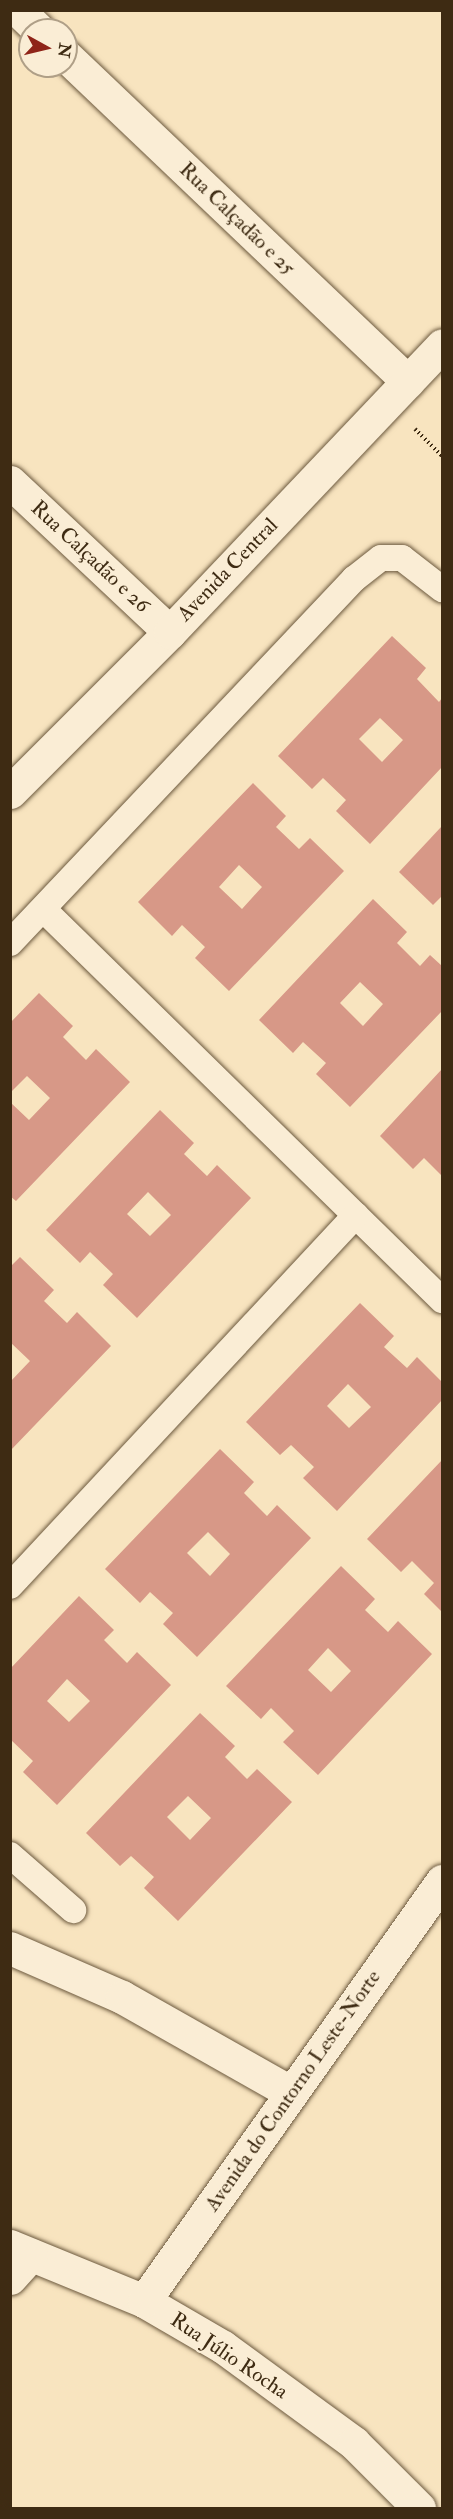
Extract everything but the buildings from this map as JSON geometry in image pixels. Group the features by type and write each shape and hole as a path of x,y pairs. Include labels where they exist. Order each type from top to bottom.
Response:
{"street":[{"name":"Rua Calçadão e 25","path":"78,67 408,382"},
{"name":"Avenida Central","path":"10,792 170,632 442,345"},
{"name":"Rua Calçadão e 26","path":"10,482 170,632"},
{"name":"Avenida do Contorno Leste-Norte","path":"144,2301 291,2092 437,1902"},
{"path":"10,1948 122,1997 291,2092"},
{"name":"Rua Júlio Rocha","path":"17,2260 144,2301 223,2348 354,2443 419,2508"}],"lane":[{"path":"10,943 354,579 381,558 402,558 442,589"},
{"path":"44,909 442,1300"},
{"path":"10,1586 356,1215"},
{"path":"10,1855 73,1910"}]}
